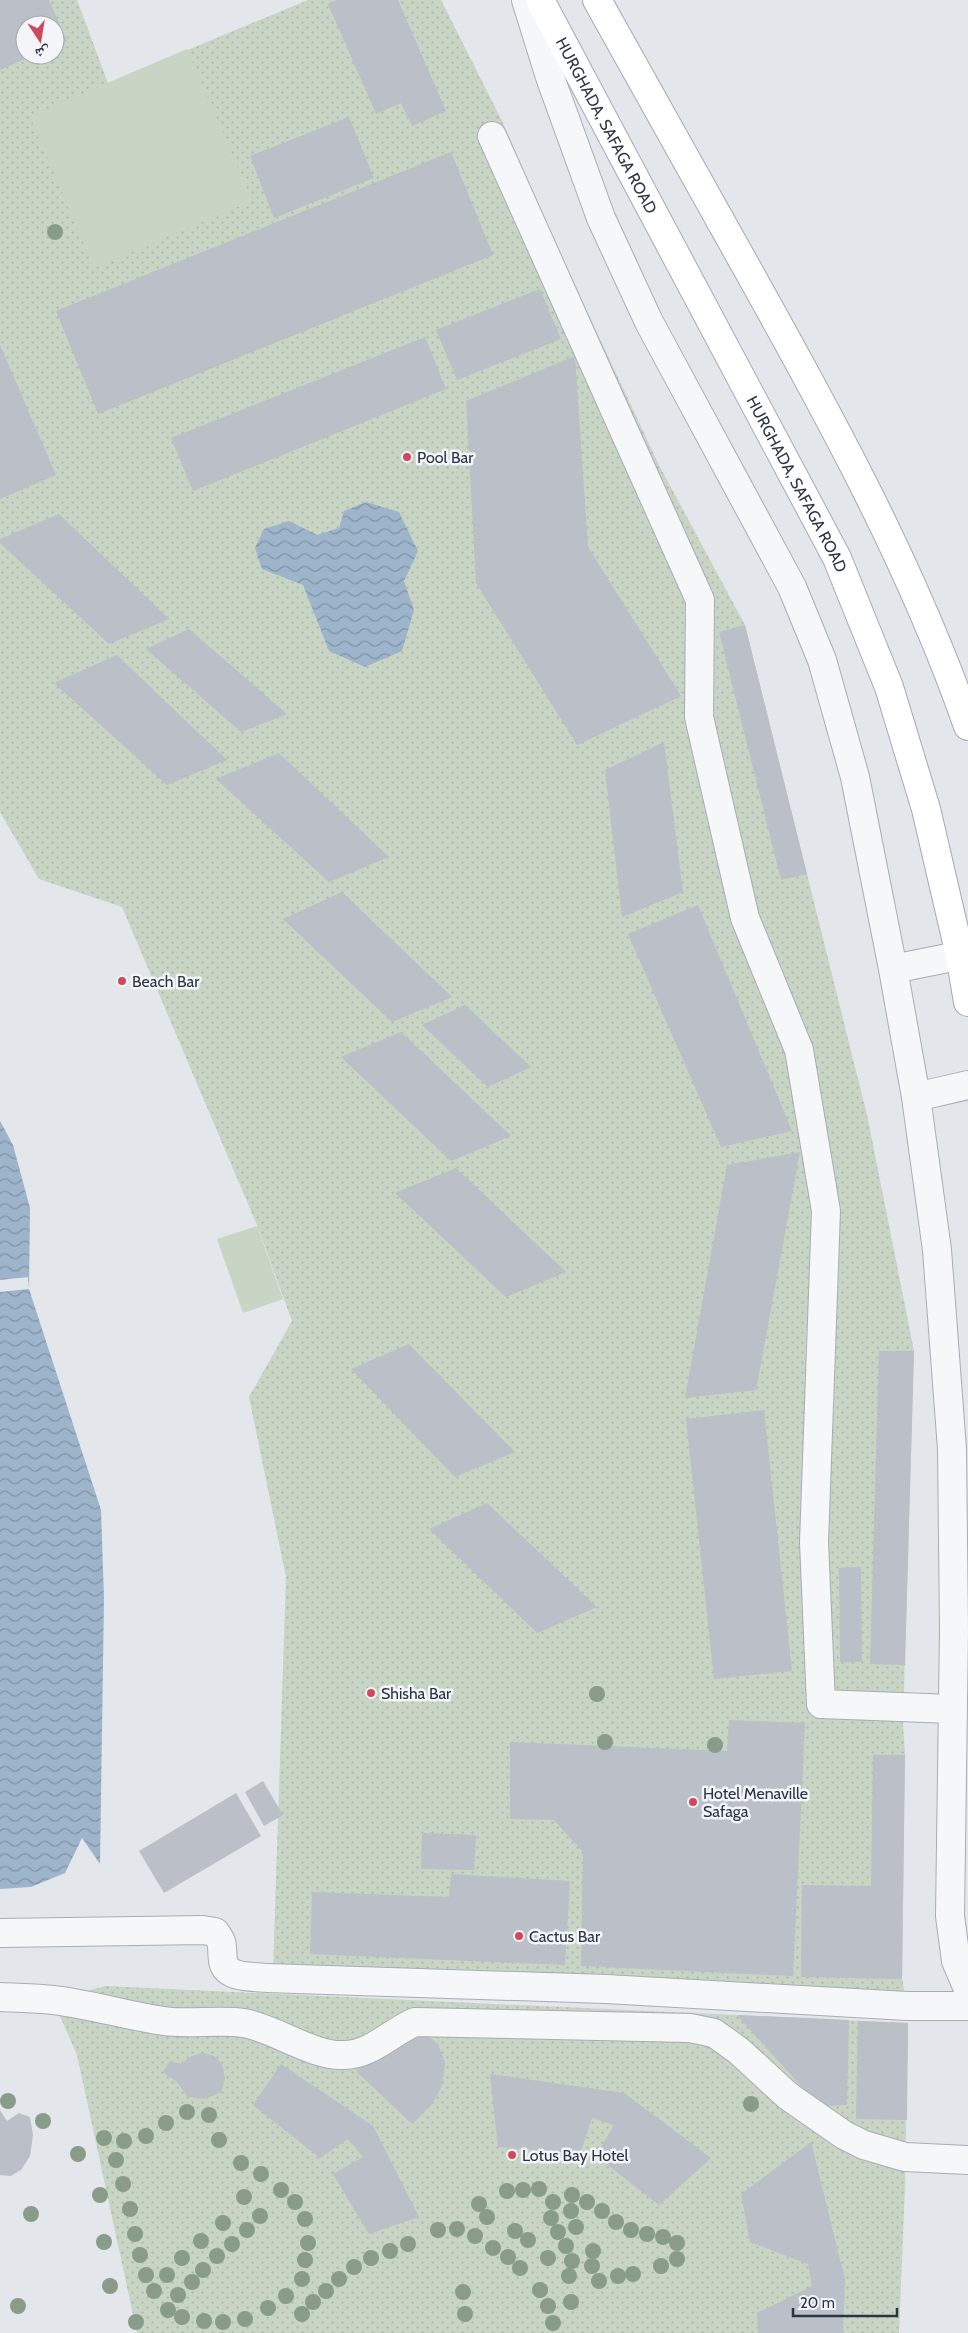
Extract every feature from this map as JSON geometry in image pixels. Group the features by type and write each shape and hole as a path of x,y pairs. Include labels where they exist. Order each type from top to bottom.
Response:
{"main road":[{"name":"HURGHADA, SAFAGA ROAD","path":"540,0 836,558 889,687 926,809 964,954 968,1002"},
{"path":"597,0 811,382 882,520 945,660 968,726"}],"lane":[{"path":"526,0 551,80 601,218 649,322 792,587 822,660 855,777 916,1097 937,1250 952,1449 954,1630 950,1916 956,1961 968,1989"},
{"path":"492,136 700,600 699,717 745,918 799,1050 826,1212 814,1542 821,1704 952,1709"},
{"path":"893,969 964,954"},
{"path":"916,1097 968,1085"},
{"path":"0,1933 203,1930 215,1932 224,1943 223,1961 226,1969 234,1974 267,1978 606,1989 907,2006 968,2006"},
{"path":"0,1997 53,2000 166,2022 206,2020 244,2023 291,2039 320,2052 343,2056 369,2049 397,2029 415,2022 690,2028 714,2033 739,2051 788,2096 844,2135 864,2145 905,2157 968,2160"}],"green space":[{"path":"0,0 77,0 108,83 308,0 441,0 503,123 561,256 660,467 745,625 867,1115 914,1351 903,1722 905,1755 902,1978 906,2001 273,1971 286,1577 249,1397 292,1321 257,1225 122,907 39,879 0,812"},
{"path":"187,49 252,201 94,268 30,116"},
{"path":"257,1226 283,1299 243,1313 217,1239"},
{"path":"105,1986 908,2023 905,2187 899,2333 137,2333 77,2055 53,2000"}],"water":[{"path":"366,502 399,512 418,551 404,581 414,610 402,651 365,667 329,651 303,585 262,569 255,548 264,529 289,521 317,535 339,528 344,511"},
{"path":"0,1121 13,1145 30,1208 29,1289 101,1510 104,1598 100,1864 82,1838 65,1873 31,1887 0,1889"}],"pier":[{"path":"28,1277 29,1289 0,1292 0,1280"}],"building":[{"path":"0,0 49,0 56,15 15,15 15,63 0,70"},
{"path":"337,0 398,0 446,111 412,126 401,103 376,114 328,4"},
{"path":"349,117 374,178 274,218 250,156"},
{"path":"451,152 493,255 98,414 56,311"},
{"path":"540,289 561,339 457,380 436,330"},
{"path":"425,337 446,389 193,491 171,438"},
{"path":"0,345 56,475 0,499"},
{"path":"575,356 588,547 681,696 577,745 476,583 466,401"},
{"path":"59,514 169,619 109,644 0,543 0,539"},
{"path":"745,625 807,874 781,880 719,632"},
{"path":"189,629 287,714 241,732 146,649"},
{"path":"117,655 227,760 167,785 54,683"},
{"path":"664,742 683,892 622,917 605,770"},
{"path":"279,753 389,857 329,882 216,779"},
{"path":"342,892 452,997 392,1022 283,919"},
{"path":"698,905 792,1131 721,1147 628,934"},
{"path":"465,1005 531,1067 488,1087 422,1025"},
{"path":"401,1032 511,1136 451,1161 341,1057"},
{"path":"800,1152 756,1390 685,1398 727,1165"},
{"path":"456,1168 566,1272 506,1297 395,1193"},
{"path":"409,1344 515,1452 455,1477 351,1369"},
{"path":"879,1351 914,1351 905,1665 870,1664"},
{"path":"764,1410 792,1671 714,1679 686,1419"},
{"path":"487,1503 597,1607 537,1633 429,1529"},
{"path":"861,1567 862,1662 840,1662 839,1568"},
{"name":"Hotel Menaville Safaga","path":"729,1720 805,1723 793,1976 581,1966 583,1852 554,1820 510,1819 510,1742 727,1751"},
{"path":"873,1755 905,1755 902,1979 801,1977 802,1885 871,1886"},
{"path":"263,1781 283,1815 264,1826 245,1792"},
{"path":"236,1793 261,1836 164,1893 139,1851"},
{"path":"422,1833 476,1835 474,1870 421,1869"},
{"path":"451,1874 570,1881 565,1965 310,1954 312,1892 449,1897"},
{"path":"737,2015 849,2020 847,2105 819,2106"},
{"path":"858,2021 908,2023 907,2120 856,2119"},
{"path":"424,2032 438,2044 445,2063 444,2072 441,2088 431,2105 412,2124 356,2071 398,2038"},
{"path":"203,2053 214,2056 222,2064 225,2079 221,2092 205,2099 188,2097 177,2082 163,2072 170,2061 182,2064 189,2057"},
{"path":"281,2064 373,2126 419,2217 369,2234 333,2174 363,2157 348,2139 320,2158 253,2105"},
{"path":"490,2074 624,2093 711,2158 659,2205 596,2156 614,2125 592,2118 580,2154 498,2147"},
{"path":"0,2110 7,2121 19,2113 30,2117 33,2135 30,2156 21,2170 11,2176 0,2175"},
{"path":"811,2142 845,2280 843,2333 758,2333 757,2313 812,2286 808,2264 750,2242 741,2194"}],"place":[{"name":"Pool Bar","path":"407,457"},
{"name":"Beach Bar","path":"122,981"},
{"name":"Shisha Bar","path":"371,1693"},
{"name":"Hotel Menaville Safaga","path":"693,1802"},
{"name":"Cactus Bar","path":"519,1936"},
{"name":"Lotus Bay Hotel","path":"512,2155"}]}
